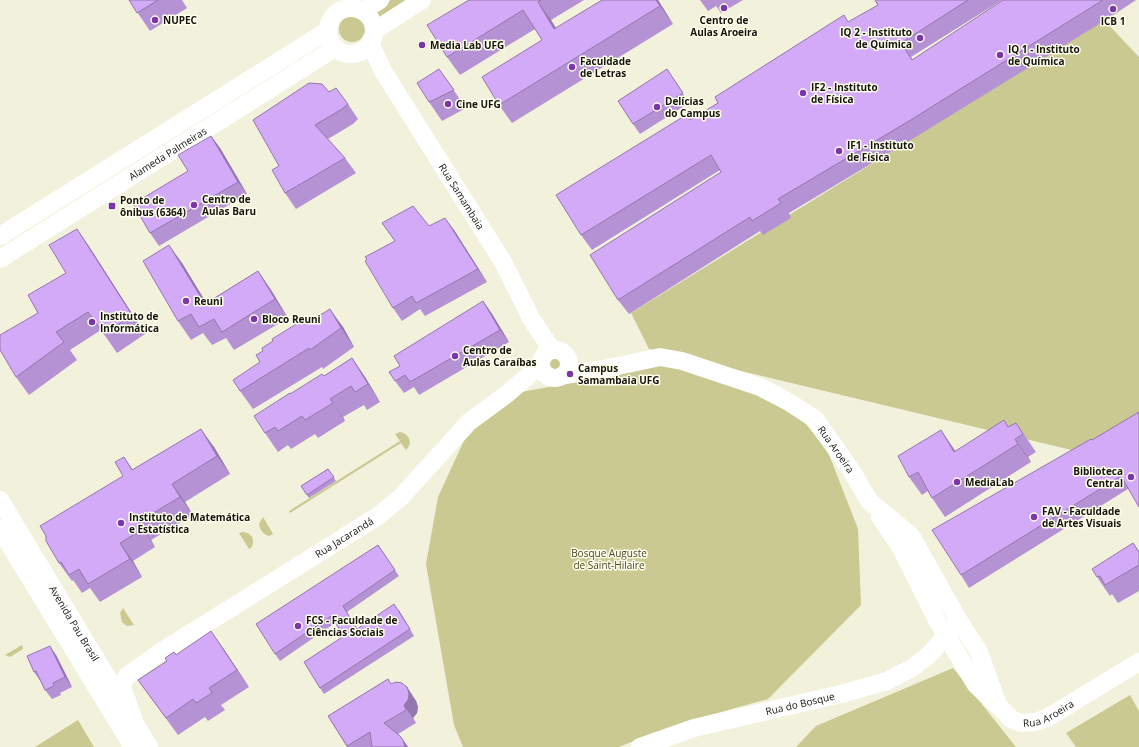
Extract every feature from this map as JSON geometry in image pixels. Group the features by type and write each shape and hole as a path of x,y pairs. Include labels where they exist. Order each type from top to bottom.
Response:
{"street":[{"path":"363,10 380,0"},
{"path":"372,37 372,20 363,10 349,7 336,12 328,24 327,31 331,43 335,48 349,54 356,53 363,50 372,37 422,0"},
{"name":"Alameda Palmeiras","path":"0,236 327,31"},
{"name":"Rua Samambaia","path":"372,37 383,71 503,262 532,320 552,350"},
{"name":"Alameda Palmeiras","path":"0,259 335,48"},
{"path":"507,394 541,365 544,356 552,350 565,354 562,372"},
{"name":"Rua Aroeira","path":"562,372 604,369 660,357 682,361 760,387 787,401 815,419 853,473 869,501 911,536 978,652 998,705 1011,719 1021,723 1035,722 1047,718 1139,662"},
{"path":"541,365 544,374 562,372"},
{"path":"507,394 562,372"},
{"name":"Rua Jacarandá","path":"159,653 378,516 401,497 469,422 507,394"},
{"name":"Avenida Pau Brasil","path":"0,500 149,747"},
{"path":"869,501 901,548 946,635 976,685 998,705"},
{"name":"Avenida Pau Brasil","path":"0,529 133,747"},
{"path":"946,635 959,621"},
{"name":"Rua do Bosque","path":"640,747 694,728 841,694 887,681 912,668 931,653 946,635"},
{"path":"100,666 110,673 118,673 159,653"},
{"path":"134,721 123,694 123,683 128,675 159,653"}],"green space":[{"path":"391,0 413,0 379,21 371,12"},
{"path":"352,16 362,19 365,29 362,39 352,42 342,39 339,29 342,19"},
{"path":"1104,20 1139,57 1139,424 1088,454 649,349 631,313"},
{"path":"555,356 561,359 564,365 561,371 555,374 549,371 546,365 549,359"},
{"name":"Bosque Auguste de Saint-Hilaire","path":"652,359 790,404 828,452 858,529 861,605 768,699 689,721 619,747 463,747 454,725 426,564 438,497 467,434 521,392 588,380"},
{"path":"400,432 408,437 410,442 406,450 401,443 290,513 289,511 400,441 395,434"},
{"path":"263,517 273,534 269,536 263,533 259,526"},
{"path":"242,532 251,535 252,537 253,543 249,549 239,533"},
{"path":"123,608 134,625 127,626 122,622 120,613"},
{"path":"22,645 23,649 10,657 5,655"},
{"path":"953,668 1016,747 796,747 816,726"},
{"path":"1130,695 1139,711 1139,747 1076,747 1066,733"},
{"path":"78,720 94,747 35,747"}],"building":[{"path":"129,0 158,0 137,13"},
{"path":"469,0 541,0 538,2 554,29 602,0 656,0 660,6 499,105 482,77 542,40 523,10 447,57 427,25"},
{"path":"875,0 968,0 901,43 912,60 1003,0 1103,0 909,121 778,199 781,203 752,221 750,217 618,300 590,255 721,172 711,155 581,235 556,195 686,115 690,120 718,103 715,97 844,15 848,22 878,5"},
{"path":"439,69 454,90 429,102 417,83"},
{"path":"667,69 683,93 633,124 618,101"},
{"path":"309,83 322,84 329,92 336,88 348,104 315,125 345,158 285,193 272,170 279,166 253,120"},
{"name":"Centro de Aulas Baru","path":"211,136 238,182 150,233 133,204 188,171 178,155"},
{"path":"413,206 429,226 445,218 478,269 416,303 412,296 393,308 365,261 367,259 365,257 395,241 382,223"},
{"name":"Instituto de Informática","path":"77,229 132,315 104,334 88,312 56,332 64,342 16,377 0,350 0,335 38,313 28,295 66,273 49,245"},
{"path":"169,245 205,304 258,271 275,299 222,332 214,319 199,327 191,314 178,321 143,261"},
{"path":"483,301 500,330 410,382 405,375 395,381 389,372 400,366 394,356"},
{"path":"330,309 341,328 310,350 309,348 240,391 233,380 260,362 256,355 263,351 262,348 273,341 272,339 306,318 309,322"},
{"path":"352,358 368,384 355,392 351,386 330,399 333,403 305,420 302,416 278,431 275,427 265,433 254,416 322,374 324,376"},
{"path":"1139,412 1139,507 1121,476 961,575 932,530"},
{"path":"1004,420 1008,427 1016,423 1023,434 1015,439 1018,444 932,498 918,472 909,477 898,456 941,430 954,452"},
{"path":"201,429 217,456 172,484 180,497 138,522 143,529 120,543 130,559 88,584 79,569 69,575 61,562 59,563 46,541 46,536 40,526 123,476 115,462 124,457 132,470"},
{"path":"328,469 334,477 307,495 301,486"},
{"path":"1133,543 1139,552 1139,565 1105,585 1100,576 1097,577 1092,569"},
{"name":"FCS - Faculdade de Ciências Sociais","path":"378,545 395,570 343,606 357,629 394,604 410,629 320,688 304,662 344,636 331,616 275,654 256,624"},
{"path":"211,631 237,670 209,688 212,693 196,703 193,699 166,718 138,680 167,661 165,658 174,652 176,655"},
{"path":"50,646 65,677 53,683 54,686 45,690 36,671 34,672 27,656"},
{"path":"388,679 391,684 396,682 402,683 407,687 409,693 408,700 404,705 406,710 384,723 400,736 405,747 372,747 370,732 347,746 328,716"}],"place":[{"name":"Centro de Aulas Aroeira","path":"724,8"},
{"name":"ICB 1","path":"1113,9"},
{"name":"NUPEC","path":"155,20"},
{"name":"IQ 2 - Instituto de Química","path":"920,38"},
{"name":"Media Lab UFG","path":"422,45"},
{"name":"IQ 1 - Instituto de Química","path":"1000,55"},
{"name":"Faculdade de Letras","path":"572,67"},
{"name":"IF2 - Instituto de Física","path":"803,93"},
{"name":"Cine UFG","path":"448,104"},
{"name":"Delícias do Campus","path":"657,107"},
{"name":"IF1 - Instituto de Física","path":"839,151"},
{"name":"Centro de Aulas Baru","path":"194,205"},
{"name":"Ponto de ônibus (6364)","path":"112,206"},
{"name":"Reuni","path":"186,301"},
{"name":"Bloco Reuni","path":"254,319"},
{"name":"Instituto de Informática","path":"92,322"},
{"name":"Centro de Aulas Caraíbas","path":"455,356"},
{"name":"Campus Samambaia UFG","path":"570,374"},
{"name":"Biblioteca Central","path":"1131,477"},
{"name":"MediaLab","path":"957,482"},
{"name":"FAV - Faculdade de Artes Visuais","path":"1034,517"},
{"name":"Instituto de Matemática e Estatística","path":"121,523"},
{"name":"FCS - Faculdade de Ciências Sociais","path":"298,626"}]}
